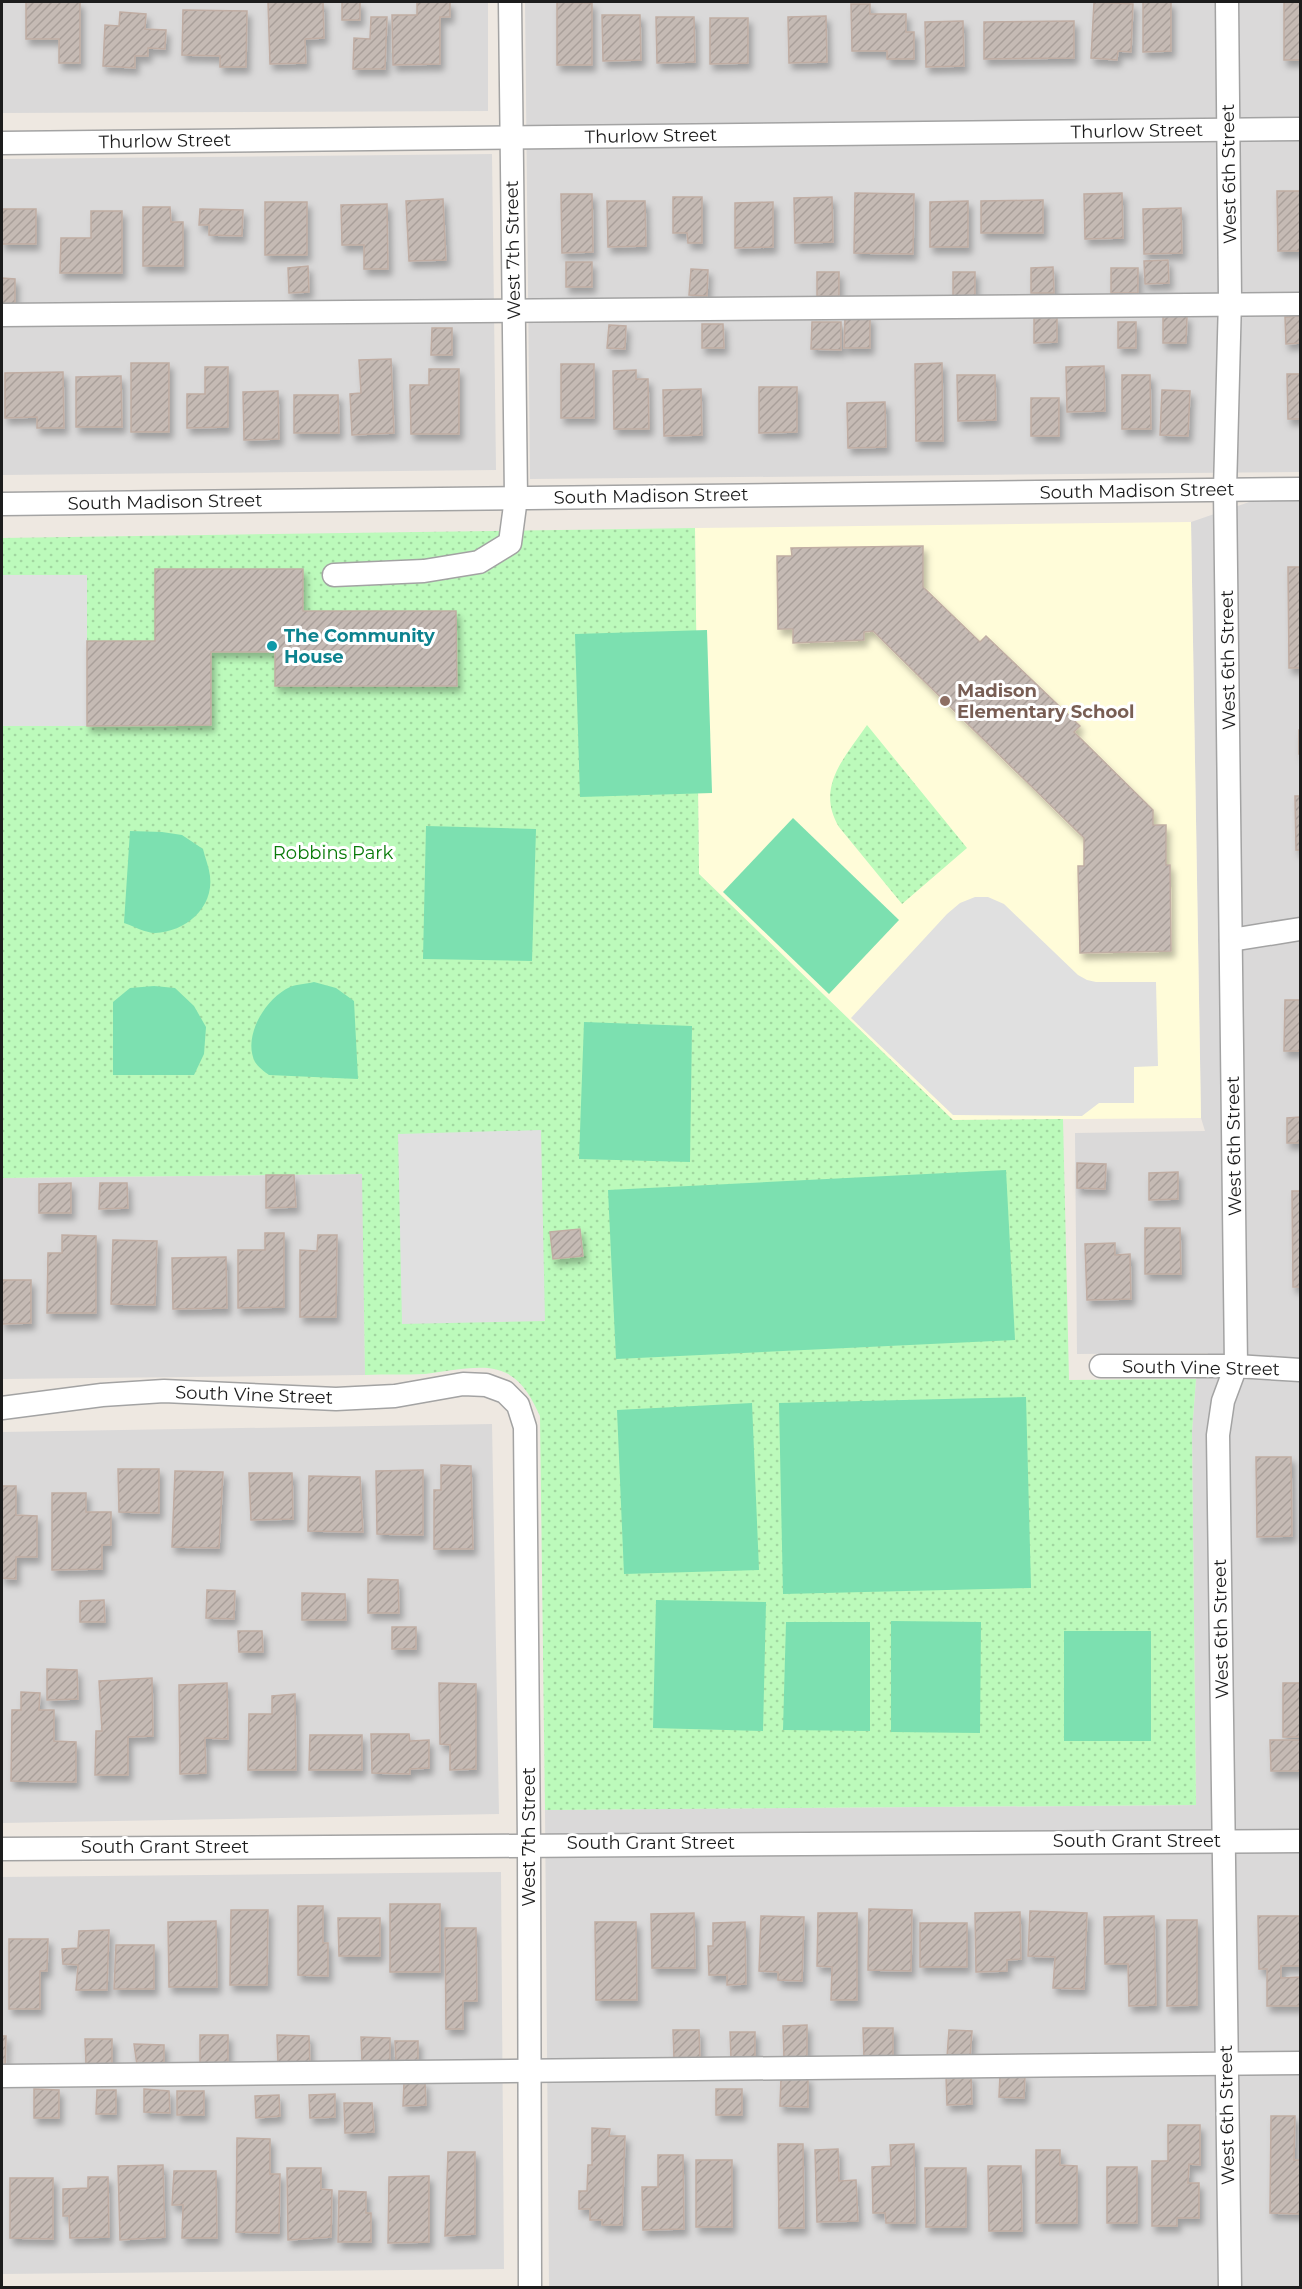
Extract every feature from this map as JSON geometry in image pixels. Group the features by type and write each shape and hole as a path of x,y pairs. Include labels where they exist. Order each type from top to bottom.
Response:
{"street":[{"name":"West 7th Street","path":"334,575 424,571 479,562 510,543 516,498 510,2"},
{"name":"West 6th Street","path":"1227,2 1230,305 1226,490 1236,1366 1223,1401 1218,1435 1230,2288"},
{"name":"Thurlow Street","path":"2,143 1300,129"},
{"path":"2,315 1300,304"},
{"name":"South Madison Street","path":"2,504 1300,489"},
{"path":"1231,940 1300,929"},
{"name":"South Vine Street","path":"1101,1366 1236,1366 1300,1370"},
{"name":"South Vine Street","path":"2,1408 102,1395 164,1391 336,1399 395,1396 463,1384 486,1385 505,1392"},
{"name":"West 7th Street","path":"505,1392 518,1405 525,1427 530,2288"},
{"name":"South Grant Street","path":"2,1849 1300,1840"},
{"path":"2,2076 1300,2063"}],"shaded area":[{"path":"2,2 488,2 488,111 2,113"},
{"path":"525,2 1300,2 1300,472 530,479"},
{"path":"492,154 496,470 2,475 2,159"},
{"path":"1258,499 1300,499 1300,2287 549,2287 545,1810 1196,1805 1192,1432 1196,1379 1208,1353 1077,1354 1075,1133 1205,1131 1201,1118 1191,522"},
{"name":"Madison Elementary School","path":"1191,522 1201,1118 953,1120 699,874 695,528"},
{"path":"2,575 87,575 87,726 2,726"},
{"path":"975,897 988,897 1004,904 1078,975 1087,980 1156,982 1158,1066 1134,1067 1134,1103 1099,1103 1082,1116 953,1115 851,1018 947,914 960,903"},
{"path":"541,1130 545,1321 402,1324 398,1134"},
{"path":"363,1174 365,1375 2,1379 2,1178"},
{"path":"492,1424 499,1814 2,1823 2,1432"},
{"path":"501,1872 504,2269 2,2274 2,1877"}],"green space":[{"name":"Robbins Park","path":"695,528 699,874 953,1120 1063,1119 1069,1380 1196,1379 1192,1432 1196,1805 545,1810 540,1416 519,1382 506,1373 490,1368 425,1374 365,1375 362,1174 2,1178 2,538"},
{"path":"707,630 712,793 580,797 575,634"},
{"path":"867,725 967,848 902,904 839,827 832,812 830,799 836,773"},
{"path":"793,818 899,920 829,994 723,892"},
{"path":"426,826 536,829 532,961 423,959"},
{"path":"130,831 182,835 203,849 210,888 202,908 187,923 166,932 155,933 124,923"},
{"path":"314,982 336,988 354,1001 358,1079 269,1075 255,1062 252,1052 254,1030 265,1009 281,992 290,987"},
{"path":"154,986 175,988 194,1006 206,1027 204,1054 194,1075 113,1075 113,1002 130,988"},
{"path":"584,1022 692,1026 690,1162 579,1159"},
{"path":"1006,1170 1015,1340 616,1359 608,1190"},
{"path":"1026,1397 1031,1588 783,1594 779,1403"},
{"path":"752,1403 759,1570 624,1574 617,1410"},
{"path":"656,1600 766,1602 763,1731 653,1728"},
{"path":"891,1621 981,1622 980,1733 891,1732"},
{"path":"786,1622 870,1622 870,1731 783,1730"},
{"path":"1064,1631 1151,1631 1151,1741 1064,1741"}],"building":[{"path":"26,2 80,2 80,63 59,63 59,39 26,39"},
{"path":"268,2 323,2 324,38 305,39 306,63 270,64"},
{"path":"342,2 360,2 360,20 342,20"},
{"path":"417,2 450,2 450,17 440,17 440,64 393,65 392,15 417,15"},
{"path":"557,2 592,3 592,65 557,65"},
{"path":"1094,2 1133,4 1131,52 1118,51 1117,60 1091,58"},
{"path":"1143,2 1171,2 1171,51 1143,52"},
{"path":"1284,2 1300,2 1300,60 1284,60"},
{"path":"851,4 870,4 870,14 906,14 906,32 914,32 914,59 887,59 887,51 852,51"},
{"path":"183,10 247,11 246,67 220,67 220,56 182,55"},
{"path":"120,12 146,14 145,29 166,30 165,49 148,48 148,56 135,56 135,68 103,66 105,25 119,26"},
{"path":"602,15 640,15 641,60 603,61"},
{"path":"826,16 827,62 789,63 788,17"},
{"path":"371,17 387,17 385,69 353,69 354,38 370,39"},
{"path":"656,17 694,17 695,62 657,63"},
{"path":"710,18 748,18 748,63 710,64"},
{"path":"963,21 964,66 926,67 925,22"},
{"path":"1074,21 1074,58 984,59 984,22"},
{"path":"1277,191 1300,191 1300,251 1278,251"},
{"path":"855,193 914,194 913,254 854,253"},
{"path":"1122,193 1123,238 1085,239 1084,194"},
{"path":"561,194 592,194 593,252 562,253"},
{"path":"673,197 702,197 702,243 688,243 687,233 673,233"},
{"path":"832,197 833,242 795,243 794,198"},
{"path":"443,199 446,260 409,261 406,201"},
{"path":"1043,200 1043,233 981,233 981,201"},
{"path":"607,201 645,201 646,246 608,247"},
{"path":"968,201 968,247 930,247 930,202"},
{"path":"265,202 307,202 307,255 265,255"},
{"path":"773,202 773,247 735,248 735,203"},
{"path":"387,204 388,269 364,269 364,245 342,245 341,205"},
{"path":"143,207 170,207 171,222 183,222 183,266 143,266"},
{"path":"1181,208 1182,253 1144,254 1143,209"},
{"path":"2,209 36,209 36,244 2,244"},
{"path":"200,209 243,210 242,236 209,235 209,225 199,225"},
{"path":"91,211 122,211 122,273 60,273 61,238 91,238"},
{"path":"1168,260 1169,283 1145,284 1144,261"},
{"path":"566,262 592,262 592,287 566,287"},
{"path":"308,266 309,292 289,293 288,268"},
{"path":"1053,267 1054,293 1031,293 1031,268"},
{"path":"1111,268 1138,268 1138,293 1111,293"},
{"path":"691,269 708,270 707,296 689,295"},
{"path":"817,272 839,272 839,296 817,296"},
{"path":"953,272 975,272 975,297 953,297"},
{"path":"2,278 15,279 15,307 2,307"},
{"path":"1163,316 1187,316 1186,343 1163,343"},
{"path":"1300,316 1300,343 1286,344 1285,317"},
{"path":"845,317 870,317 870,348 844,348"},
{"path":"1057,317 1057,342 1034,343 1034,318"},
{"path":"812,322 841,322 841,350 811,349"},
{"path":"1118,322 1136,322 1136,348 1118,348"},
{"path":"702,324 723,324 724,348 702,348"},
{"path":"609,325 626,326 625,349 607,348"},
{"path":"432,328 452,328 452,355 431,355"},
{"path":"391,359 394,433 352,435 350,394 361,393 359,360"},
{"path":"131,363 169,363 169,432 131,432"},
{"path":"942,363 943,441 916,441 915,364"},
{"path":"561,364 594,364 594,418 561,418"},
{"path":"1104,366 1105,411 1067,412 1066,367"},
{"path":"205,367 228,367 228,427 187,428 187,394 205,394"},
{"path":"429,369 459,369 459,434 411,434 410,385 429,385"},
{"path":"636,370 636,379 648,379 649,429 614,429 613,371"},
{"path":"63,372 64,428 37,428 37,417 5,418 5,373"},
{"path":"1287,374 1300,374 1300,419 1288,419"},
{"path":"957,375 995,375 996,420 958,421"},
{"path":"1122,375 1150,375 1151,429 1122,429"},
{"path":"121,376 122,427 76,427 76,377"},
{"path":"759,387 797,387 797,432 759,433"},
{"path":"701,389 702,435 664,436 663,390"},
{"path":"1162,390 1190,391 1188,436 1160,435"},
{"path":"278,391 279,439 244,440 243,392"},
{"path":"294,395 338,395 339,433 294,433"},
{"path":"1031,398 1059,398 1059,436 1031,436"},
{"path":"885,402 886,447 848,448 847,403"},
{"path":"923,546 923,587 980,642 986,636 1080,726 1074,732 1153,810 1153,825 1166,825 1166,865 1170,865 1171,951 1080,953 1078,866 1084,866 1084,838 873,631 864,632 864,640 793,643 793,629 778,629 777,556 792,556 791,548"},
{"path":"1288,567 1300,567 1300,668 1289,668"},
{"name":"The Community House","path":"155,569 303,569 303,611 456,611 457,686 275,686 275,652 211,652 211,725 87,726 87,641 155,641"},
{"path":"1300,730 1300,754 1299,754"},
{"path":"1295,796 1300,796 1300,850 1296,850"},
{"path":"1285,1000 1300,1000 1300,1051 1284,1051"},
{"path":"1300,1117 1300,1143 1287,1143 1287,1118"},
{"path":"1077,1163 1106,1164 1105,1189 1077,1188"},
{"path":"1178,1172 1178,1199 1149,1200 1149,1173"},
{"path":"266,1175 294,1175 296,1207 266,1208"},
{"path":"71,1183 71,1213 39,1213 39,1184"},
{"path":"100,1183 127,1183 128,1208 99,1209"},
{"path":"1292,1191 1300,1191 1300,1287 1293,1287"},
{"path":"1145,1228 1180,1228 1181,1274 1145,1274"},
{"path":"580,1229 583,1256 553,1259 550,1232"},
{"path":"265,1233 284,1233 284,1307 238,1308 238,1250 265,1250"},
{"path":"62,1235 96,1236 96,1313 47,1313 48,1253 62,1253"},
{"path":"318,1235 337,1235 336,1317 300,1317 300,1250 317,1251"},
{"path":"113,1240 157,1241 155,1305 111,1304"},
{"path":"1115,1243 1115,1255 1130,1254 1131,1299 1087,1300 1085,1244"},
{"path":"226,1257 227,1308 173,1309 172,1258"},
{"path":"2,1280 31,1280 31,1323 2,1324"},
{"path":"1256,1457 1291,1457 1292,1536 1257,1537"},
{"path":"441,1465 471,1466 473,1549 434,1549 434,1490 441,1490"},
{"path":"118,1469 159,1469 159,1513 119,1512"},
{"path":"423,1470 423,1535 377,1534 376,1471"},
{"path":"175,1471 223,1472 219,1548 172,1547"},
{"path":"249,1473 292,1473 293,1519 251,1520"},
{"path":"309,1476 360,1477 363,1532 308,1531"},
{"path":"2,1486 16,1486 16,1515 37,1516 37,1557 16,1557 16,1579 2,1578"},
{"path":"52,1493 86,1493 86,1512 111,1512 111,1545 102,1545 102,1569 52,1570"},
{"path":"368,1579 398,1580 399,1613 368,1613"},
{"path":"207,1590 235,1591 234,1619 206,1618"},
{"path":"302,1593 345,1594 346,1620 302,1620"},
{"path":"104,1600 105,1622 80,1622 80,1601"},
{"path":"392,1627 416,1627 416,1649 392,1649"},
{"path":"238,1631 262,1631 263,1652 239,1652"},
{"path":"47,1669 77,1670 78,1699 47,1700"},
{"path":"152,1678 153,1736 128,1737 128,1775 95,1775 96,1731 102,1731 99,1681"},
{"path":"227,1683 228,1739 205,1738 206,1773 180,1774 179,1685"},
{"path":"439,1683 476,1684 476,1769 450,1770 450,1745 440,1744"},
{"path":"1283,1683 1300,1683 1300,1737 1283,1737"},
{"path":"21,1692 40,1693 39,1710 54,1710 54,1741 76,1742 76,1782 11,1781 12,1710 21,1710"},
{"path":"295,1694 296,1770 248,1770 249,1714 272,1714 272,1696"},
{"path":"371,1734 409,1734 410,1741 429,1740 429,1768 410,1769 410,1774 372,1773"},
{"path":"310,1735 362,1735 362,1770 309,1770"},
{"path":"1270,1740 1300,1740 1300,1771 1271,1771"},
{"path":"390,1904 440,1904 440,1972 390,1972"},
{"path":"298,1906 323,1906 323,1943 328,1943 328,1976 298,1975"},
{"path":"869,1909 912,1910 911,1971 868,1970"},
{"path":"231,1910 268,1910 267,1985 230,1985"},
{"path":"1030,1911 1087,1913 1084,1989 1053,1988 1055,1957 1028,1956"},
{"path":"1020,1912 1021,1959 1007,1960 1007,1971 976,1972 975,1913"},
{"path":"694,1913 695,1968 652,1968 651,1914"},
{"path":"818,1913 857,1913 857,2000 831,2000 832,1967 817,1966"},
{"path":"761,1916 804,1917 802,1981 778,1980 778,1972 759,1971"},
{"path":"1154,1916 1156,2005 1129,2006 1128,1964 1105,1964 1104,1917"},
{"path":"1258,1916 1300,1916 1300,1966 1281,1966 1281,1978 1300,1977 1300,2006 1267,2006 1267,1969 1259,1969"},
{"path":"338,1918 380,1918 380,1956 339,1956"},
{"path":"1167,1920 1197,1920 1197,2005 1167,2006"},
{"path":"216,1921 217,1987 169,1987 168,1922"},
{"path":"595,1922 636,1922 637,2000 596,2000"},
{"path":"745,1922 746,1984 727,1985 727,1975 709,1975 708,1946 713,1946 713,1923"},
{"path":"920,1923 967,1923 967,1967 920,1967"},
{"path":"445,1928 476,1928 477,2001 463,2001 463,2029 446,2029"},
{"path":"109,1930 107,1990 76,1990 78,1965 63,1964 62,1949 78,1948 79,1931"},
{"path":"9,1939 48,1939 47,1971 40,1971 40,2009 9,2009"},
{"path":"116,1945 154,1945 154,1989 114,1989"},
{"path":"807,2025 807,2059 784,2059 783,2026"},
{"path":"863,2028 893,2028 893,2058 864,2059"},
{"path":"673,2030 699,2030 700,2059 674,2059"},
{"path":"949,2030 972,2031 970,2058 947,2057"},
{"path":"730,2032 755,2032 755,2058 731,2059"},
{"path":"200,2035 228,2035 228,2069 200,2069"},
{"path":"277,2035 309,2036 310,2065 278,2063"},
{"path":"2,2036 6,2036 5,2073 2,2073"},
{"path":"361,2037 390,2038 390,2063 362,2062"},
{"path":"85,2039 112,2039 112,2064 86,2065"},
{"path":"395,2041 418,2041 418,2063 396,2063"},
{"path":"134,2044 164,2045 164,2063 137,2065"},
{"path":"1000,2074 1025,2076 1024,2098 999,2097"},
{"path":"971,2075 972,2104 947,2105 946,2076"},
{"path":"781,2077 808,2077 808,2107 780,2106"},
{"path":"404,2082 425,2082 426,2105 403,2106"},
{"path":"34,2089 59,2090 59,2118 34,2118"},
{"path":"144,2089 169,2091 170,2113 144,2112"},
{"path":"716,2089 742,2089 742,2115 716,2115"},
{"path":"97,2090 116,2090 116,2114 96,2114"},
{"path":"177,2091 204,2091 204,2115 177,2115"},
{"path":"335,2094 335,2117 310,2118 309,2095"},
{"path":"279,2095 280,2116 256,2118 255,2096"},
{"path":"344,2103 372,2103 374,2132 345,2133"},
{"path":"1271,2116 1295,2116 1294,2160 1300,2160 1300,2214 1270,2213"},
{"path":"1168,2125 1200,2125 1200,2165 1189,2164 1188,2183 1199,2183 1199,2218 1177,2218 1177,2226 1152,2226 1152,2161 1168,2161"},
{"path":"592,2128 610,2129 609,2136 625,2136 622,2225 602,2225 602,2220 590,2220 590,2209 579,2209 579,2191 587,2191 588,2165 592,2165"},
{"path":"237,2138 270,2139 270,2174 280,2174 279,2233 236,2232"},
{"path":"778,2144 803,2144 804,2228 779,2228"},
{"path":"914,2144 915,2223 886,2223 885,2213 873,2213 872,2167 891,2166 890,2145"},
{"path":"838,2149 839,2181 856,2180 858,2221 817,2222 815,2150"},
{"path":"1036,2150 1060,2150 1060,2165 1077,2166 1077,2223 1036,2223"},
{"path":"448,2152 475,2152 475,2234 445,2236"},
{"path":"658,2155 683,2155 684,2229 643,2230 642,2187 658,2187"},
{"path":"696,2160 732,2160 732,2227 696,2227"},
{"path":"163,2165 165,2237 120,2240 118,2166"},
{"path":"988,2166 1021,2166 1022,2231 989,2231"},
{"path":"1107,2167 1137,2167 1137,2223 1107,2223"},
{"path":"287,2168 321,2168 321,2189 332,2190 331,2237 288,2240"},
{"path":"925,2168 966,2168 966,2227 926,2227"},
{"path":"174,2171 216,2171 217,2238 182,2238 183,2205 172,2205"},
{"path":"429,2176 429,2242 388,2243 389,2177"},
{"path":"88,2177 108,2177 109,2237 70,2238 69,2216 63,2216 63,2189 88,2188"},
{"path":"10,2178 53,2178 53,2239 10,2238"},
{"path":"339,2191 366,2192 366,2213 371,2213 371,2242 338,2242"}],"place":[{"name":"The Community House","path":"272,646"},
{"name":"Madison Elementary School","path":"945,701"}]}
